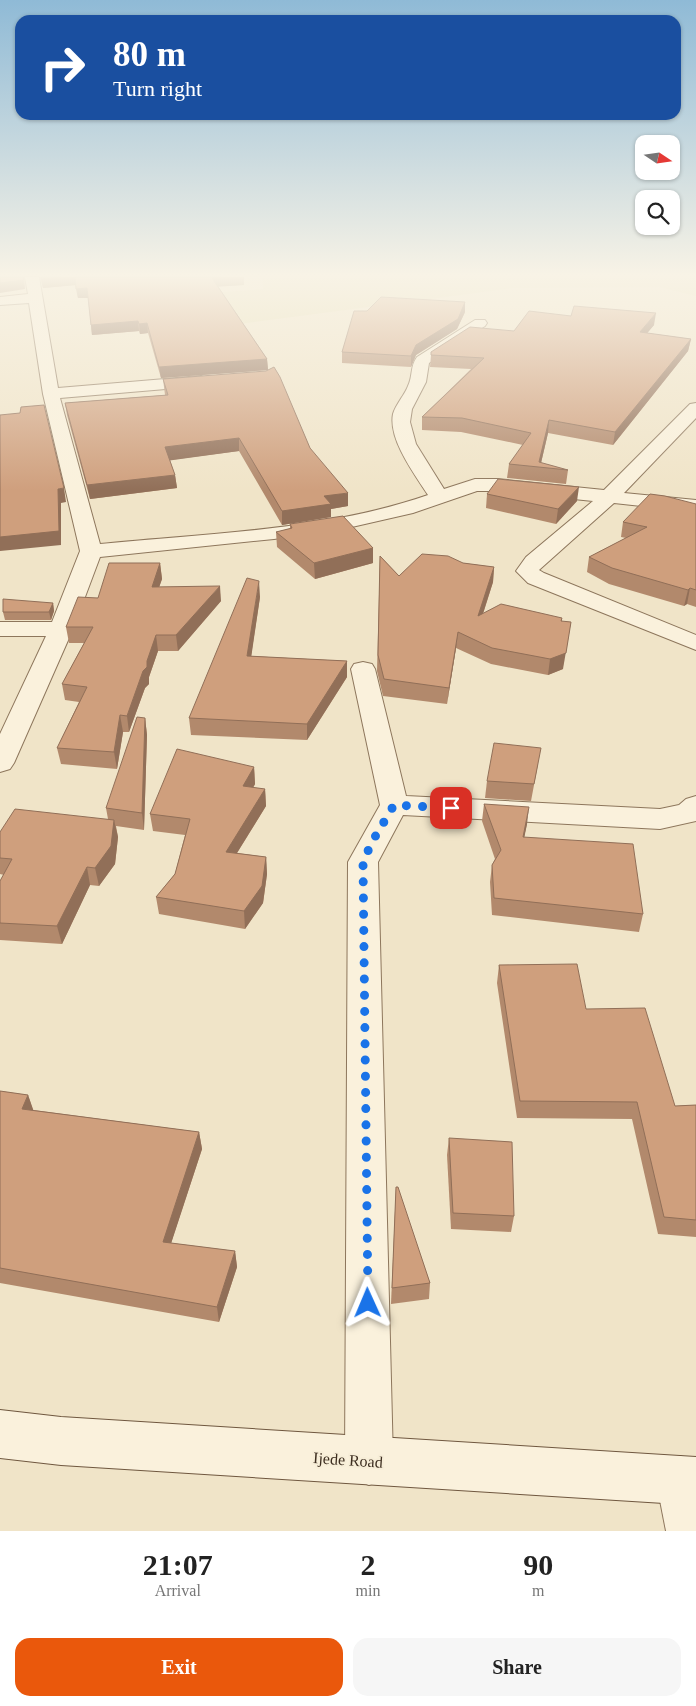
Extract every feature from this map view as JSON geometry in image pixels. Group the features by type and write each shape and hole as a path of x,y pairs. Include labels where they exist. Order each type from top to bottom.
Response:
{"street":[{"path":"0,763 61,629 91,551 50,394 43,348"},
{"path":"439,497 410,452 401,422 402,414 418,382 419,366 422,360 440,348"},
{"path":"50,394 217,380"},
{"path":"696,408 609,496 534,562 527,571 536,578 696,643"},
{"path":"91,551 274,533 343,523 406,509 475,485 497,485 696,506"},
{"path":"0,629 61,629"},
{"path":"363,669 394,805 372,842 363,862 369,1461"},
{"path":"394,805 660,819 688,813 696,806"},
{"name":"Ijede Road","path":"0,1434 61,1441 688,1481"},
{"path":"688,1481 691,1531"}],"building":[{"path":"154,348 260,348 267,359 159,367"},
{"path":"343,348 414,348 411,356 342,352"},
{"path":"437,348 683,348 615,432 549,420 539,462 568,470 509,464 531,433 462,418 422,417 484,358 431,355 431,352"},
{"path":"274,367 310,448 348,493 324,496 331,504 282,511 239,438 165,447 175,475 87,485 65,403 168,395 163,379 266,371"},
{"path":"44,405 64,488 58,489 59,531 0,537 0,415 20,413 21,407"},
{"path":"498,479 579,487 558,509 487,494"},
{"path":"650,494 696,504 696,590 690,588 688,590 612,568 589,557 647,527 623,522"},
{"path":"343,516 373,548 314,563 276,532 292,528 290,524"},
{"path":"422,554 448,556 463,563 494,567 478,616 501,604 562,618 561,621 571,622 566,653 550,659 492,648 458,632 449,688 384,679 378,655 380,556 399,576"},
{"path":"109,563 160,563 152,587 220,586 176,635 156,635 147,661 147,667 143,671 127,716 120,715 114,752 57,748 87,687 62,684 93,627 66,627 78,597 98,598"},
{"path":"247,578 259,581 247,656 347,661 307,724 189,718"},
{"path":"3,599 53,603 49,612 3,612"},
{"path":"137,717 145,718 142,813 106,808"},
{"path":"494,743 541,748 534,784 487,781"},
{"path":"177,749 254,767 243,786 265,789 226,852 266,857 262,886 244,911 156,897 175,874 190,819 150,814"},
{"path":"484,804 529,807 523,837 633,844 643,914 494,898 492,865 501,850"},
{"path":"15,809 114,820 111,846 95,868 87,867 57,926 0,923 0,881 12,859 0,858 0,832"},
{"path":"577,964 586,1009 645,1008 675,1106 696,1105 696,1220 664,1217 637,1102 520,1101 499,965"},
{"path":"0,1091 28,1095 22,1109 199,1132 163,1242 235,1251 217,1307 0,1268"},
{"path":"449,1138 512,1142 514,1216 453,1213"},
{"path":"396,1187 398,1187 430,1283 392,1288"}],"route":[{"path":"368,1303 363,862 372,842 394,805 451,808"}]}
